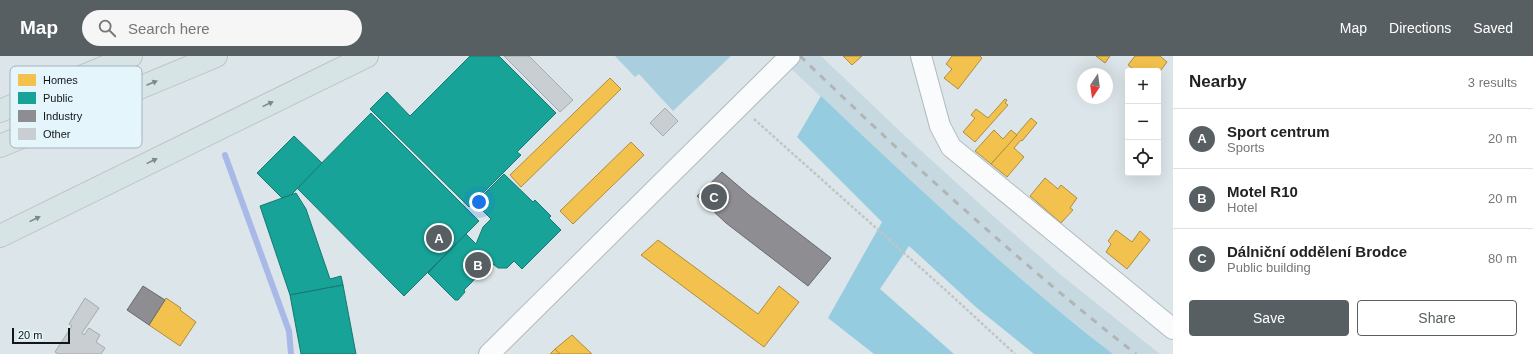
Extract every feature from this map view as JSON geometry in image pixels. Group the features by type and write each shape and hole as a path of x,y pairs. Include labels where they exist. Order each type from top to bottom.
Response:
{"highway":[{"path":"107,66 131,56"},
{"path":"142,87 216,56"},
{"path":"0,236 367,56"},
{"path":"0,111 10,107"},
{"path":"0,146 10,142"}],"street":[{"path":"488,354 790,56"},
{"path":"921,56 940,126 951,147 1173,329"}],"path":[{"path":"738,106 951,295 1015,354"}],"shaded area":[{"path":"615,56 731,56 673,111 639,74 635,77"},
{"path":"778,56 821,56 906,137 991,214 1061,275 1160,354 1113,354 1042,297 971,236 886,159"},
{"path":"821,96 1000,261 1113,354 1034,354 977,308 909,246 880,289 954,354 874,354 828,318 882,222 797,137"}],"building: Homes":[{"path":"843,56 862,56 852,65"},
{"path":"952,56 980,56 982,58 958,89 944,78 952,69 946,64"},
{"path":"1096,56 1110,56 1105,63"},
{"path":"1135,56 1160,56 1167,62 1161,70 1161,68 1132,68 1128,65"},
{"path":"610,78 621,89 521,187 510,175"},
{"path":"1005,99 1007,100 1005,103 1008,105 975,142 963,132 975,118 971,115 976,109 988,118"},
{"path":"1031,118 1037,123 1014,148 1024,157 1007,177 991,164"},
{"path":"994,130 1003,139 1011,130 1017,135 991,164 975,151"},
{"path":"631,142 644,155 573,224 560,211"},
{"path":"1045,178 1058,189 1061,185 1077,198 1070,208 1073,210 1061,223 1030,196"},
{"path":"1116,230 1132,242 1140,231 1150,240 1127,269 1106,252 1111,244 1108,241"},
{"path":"658,240 758,314 779,286 799,302 764,347 641,255"},
{"path":"166,298 181,308 180,310 196,322 180,346 149,325"},
{"path":"572,335 592,354 560,354 555,349"},
{"path":"555,349 560,354 550,354"}],"building: Public":[{"path":"470,56 499,56 556,113 517,152 521,155 469,207 370,109 387,92 410,116"},
{"path":"371,113 479,221 404,296 297,188"},
{"path":"294,136 322,163 291,195 282,198 257,173"},
{"path":"504,174 533,202 535,200 551,216 549,218 561,230 522,269 514,261 507,268 498,268 493,264 487,271 484,270 464,290 465,292 458,300 455,300 428,273 466,234 476,244 483,227 491,219 475,203"},
{"path":"296,193 306,209 330,279 341,276 343,285 290,295 260,206"},
{"path":"343,285 356,354 301,354 290,295"}],"building: Industry":[{"path":"722,172 749,195 831,258 808,286 726,223 697,196"},
{"path":"143,286 165,300 149,325 127,310"}],"building: Other":[{"path":"504,56 529,56 573,100 560,112"},
{"path":"665,108 678,121 663,136 650,123"},
{"path":"85,298 99,308 82,333 84,335 89,328 100,335 96,342 105,348 101,354 59,354 55,352 72,326 69,324"}],"waterway":[{"path":"225,155 289,331 291,354"}],"railway":[{"path":"800,56 881,134 964,210 1006,247 1136,354"}],"place":[{"name":"Dálniční oddělení Brodce","path":"714,197"},
{"name":"Sport centrum","path":"439,238"},
{"name":"Motel R10","path":"478,265"}]}
